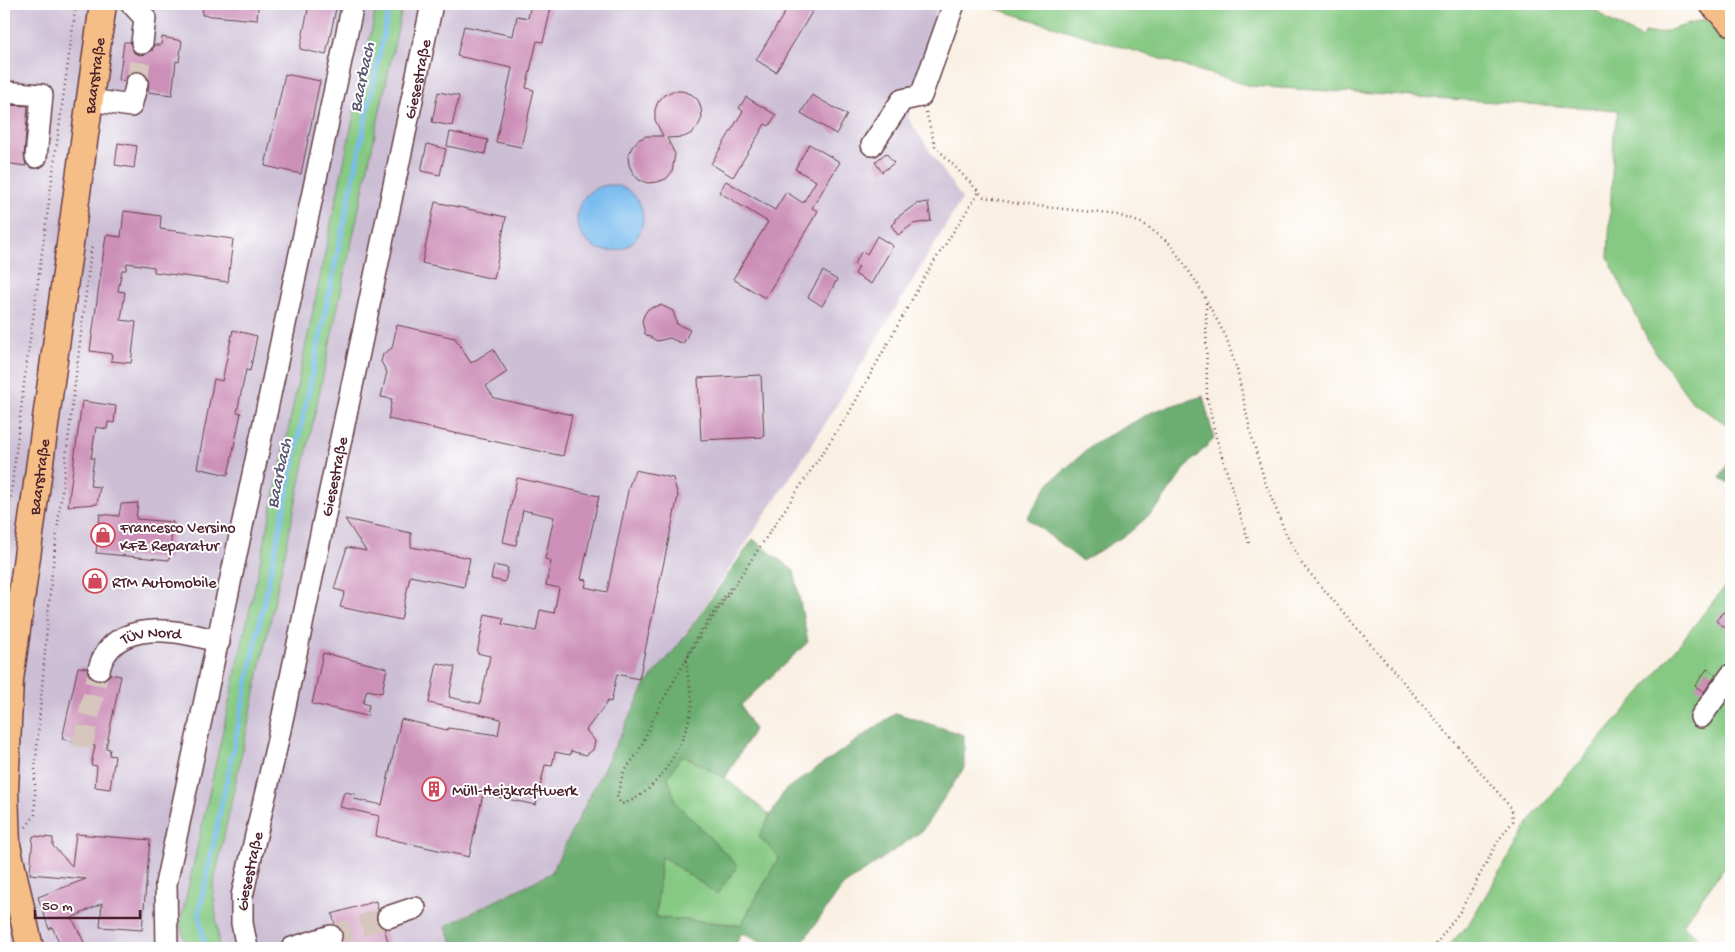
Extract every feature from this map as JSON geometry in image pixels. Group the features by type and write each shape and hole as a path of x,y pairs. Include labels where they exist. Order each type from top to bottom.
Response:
{"main road":[{"name":"Baarstraße","path":"30,948 12,842 7,730 10,629 103,4"},
{"path":"1714,4 1731,22"}],"street":[{"path":"132,4 145,18 142,44"},
{"path":"167,948 166,884 219,642 241,526 353,4"},
{"name":"Giesestraße","path":"247,948 242,923 242,896 276,744 432,4"},
{"path":"872,146 902,100 921,96 954,4"},
{"path":"90,100 131,106 137,83"},
{"path":"4,92 42,95 36,157"},
{"name":"TÜV Nord","path":"99,669 102,656 117,640 137,633 165,630 191,633 219,642"},
{"path":"1701,716 1731,674"},
{"path":"388,917 415,908"},
{"path":"292,948 331,936"}],"path":[{"path":"4,552 25,375 76,4"},
{"path":"921,96 935,146 984,197 1019,204 1102,212 1118,215 1144,224 1170,244 1197,283 1226,337 1237,370 1251,434 1265,482 1286,534 1302,564 1512,810 1513,820 1498,841 1461,910 1433,948"},
{"path":"689,654 687,667 692,700 689,721 675,754 652,787 634,801 621,804 617,796 624,771 638,753 659,707 689,654 725,596 849,413 925,276 979,192"},
{"path":"12,842 35,814 36,761 51,581 92,238"},
{"path":"1206,301 1208,398 1216,437 1249,543"}],"shaded area":[{"path":"4,4 938,4 908,118 962,199 822,429 680,643 646,684 551,873 445,925 456,948 4,948"}],"green space":[{"path":"377,4 403,4 213,887 219,948 188,948 180,925 264,545"},
{"path":"980,4 1588,4 1611,22 1642,38 1645,32 1656,34 1706,19 1731,42 1731,427 1692,402 1650,344 1608,258 1614,134 1618,110 1250,86"},
{"path":"1203,396 1214,439 1187,466 1157,508 1129,533 1082,561 1027,518 1049,483 1095,443 1154,411"},
{"path":"1731,457 1731,484 1720,478"},
{"path":"753,539 794,571 808,642 741,705 754,730 725,778 682,755 668,777 676,803 738,866 717,894 661,856 656,917 741,925 779,857 759,837 784,791 896,713 964,735 964,768 922,831 843,886 798,948 772,948 742,933 734,948 456,948 445,926 551,873 646,684 680,643"},
{"path":"1731,579 1731,858 1682,925 1713,948 1446,948 1468,925 1534,815 1642,691"},
{"path":"682,754 725,778 770,815 759,837 779,857 741,925 656,917 661,856 738,866 676,803 667,777"}],"water":[{"path":"604,185 616,185 628,190 638,200 643,212 641,231 628,246 616,251 604,251 592,246 582,236 577,224 577,212 582,200 592,190"}],"building":[{"path":"203,4 258,7 257,20 202,15"},
{"path":"309,4 337,4 326,55 300,49"},
{"path":"531,4 552,4 543,42 537,41 526,88 534,90 521,147 496,142 512,68 457,56 464,26 513,36 517,16 528,18"},
{"path":"790,4 798,4 812,12 776,72 756,60"},
{"path":"162,37 182,41 179,62 176,61 172,95 148,92 149,79 141,71 133,71 125,81 119,80 124,42 130,42 134,53 141,55 152,51 154,45 161,45"},
{"path":"285,74 320,81 301,174 265,166"},
{"path":"673,91 691,94 698,100 702,118 692,133 684,137 667,138 675,154 672,172 666,179 648,183 639,180 633,173 629,165 628,156 638,140 646,136 663,136 655,120 655,110 658,102 664,95"},
{"path":"438,92 459,96 452,126 432,122"},
{"path":"812,95 847,115 836,134 801,113"},
{"path":"746,97 776,115 769,126 765,124 733,177 711,164 743,111 739,108"},
{"path":"4,105 28,106 24,156 26,166 4,163"},
{"path":"450,132 488,140 485,154 447,146"},
{"path":"118,143 137,146 134,168 115,165"},
{"path":"427,144 446,149 440,175 421,171"},
{"path":"809,144 840,162 812,208 818,211 765,298 733,279 768,222 719,192 726,181 775,210 786,192 803,203 816,181 795,169"},
{"path":"886,153 894,163 882,172 875,162"},
{"path":"435,202 506,217 494,279 422,263"},
{"path":"928,202 931,221 913,224 898,235 891,225 896,222 895,219 916,204"},
{"path":"124,211 161,216 160,229 233,239 228,282 154,272 154,267 127,263 126,270 122,270 118,291 125,292 121,320 136,322 131,363 111,361 112,354 90,351 106,235 121,237"},
{"path":"877,236 893,246 871,284 855,274 859,267 854,264 862,251 867,254"},
{"path":"823,271 837,280 822,306 808,297"},
{"path":"661,305 673,311 677,324 690,330 683,344 670,338 657,341 645,334 642,321 644,315 648,309"},
{"path":"397,325 455,338 471,363 493,349 507,372 486,386 494,398 572,415 563,456 388,419 392,399 381,397 387,372 381,362 383,354 392,348"},
{"path":"233,330 257,336 250,371 246,370 237,412 241,413 228,475 197,468 214,379 222,381"},
{"path":"761,375 764,437 701,440 698,378"},
{"path":"82,401 116,406 114,423 108,422 107,429 96,427 91,458 94,458 90,486 100,487 97,504 68,506"},
{"path":"635,470 673,478 678,496 639,679 617,674 611,702 608,701 586,730 595,741 593,750 586,755 571,751 570,755 555,752 552,766 545,765 536,805 483,794 469,857 376,836 379,816 340,807 344,792 355,794 354,799 382,805 401,719 447,730 448,728 498,735 501,719 429,703 437,663 455,667 449,697 480,704 490,656 477,653 485,614 504,618 502,624 536,631 540,610 554,613 559,588 546,585 551,561 545,559 554,517 523,510 516,545 503,542 517,478 599,496 581,579 587,580 585,587 607,592 629,486"},
{"path":"138,503 136,519 173,522 169,560 96,553 100,514 119,516 121,504"},
{"path":"345,519 411,533 411,547 470,558 464,587 410,576 401,620 340,607 345,592 334,589 347,547 366,551"},
{"path":"494,565 508,568 505,582 491,579"},
{"path":"90,572 103,574 102,591 88,590"},
{"path":"1723,612 1731,618 1731,632 1716,621"},
{"path":"323,653 387,668 382,693 367,690 363,703 369,705 367,716 312,704"},
{"path":"78,667 87,668 89,676 94,681 106,679 110,674 121,676 106,748 110,749 109,755 115,756 110,789 95,787 97,766 91,765 95,746 62,739"},
{"path":"1707,669 1716,675 1704,692 1695,686"},
{"path":"76,834 150,840 142,930 100,927 102,903 72,918 87,948 62,948 52,927 49,929 38,897 86,879 30,874 33,836 53,838 53,846 72,866"},
{"path":"376,901 378,910 376,920 384,928 389,945 378,948 342,948 343,933 335,924 332,914"}],"waterway":[{"name":"Baarbach","path":"205,948 199,912 390,4"}],"tunnel":[{"path":"137,83 142,43"},
{"path":"82,747 99,669"},
{"path":"331,936 388,917"}],"place":[{"name":"Francesco Versino KFZ Reparatur","path":"103,535"},
{"name":"RTM Automobile","path":"95,581"},
{"name":"Müll-Heizkraftwerk","path":"434,789"}]}
